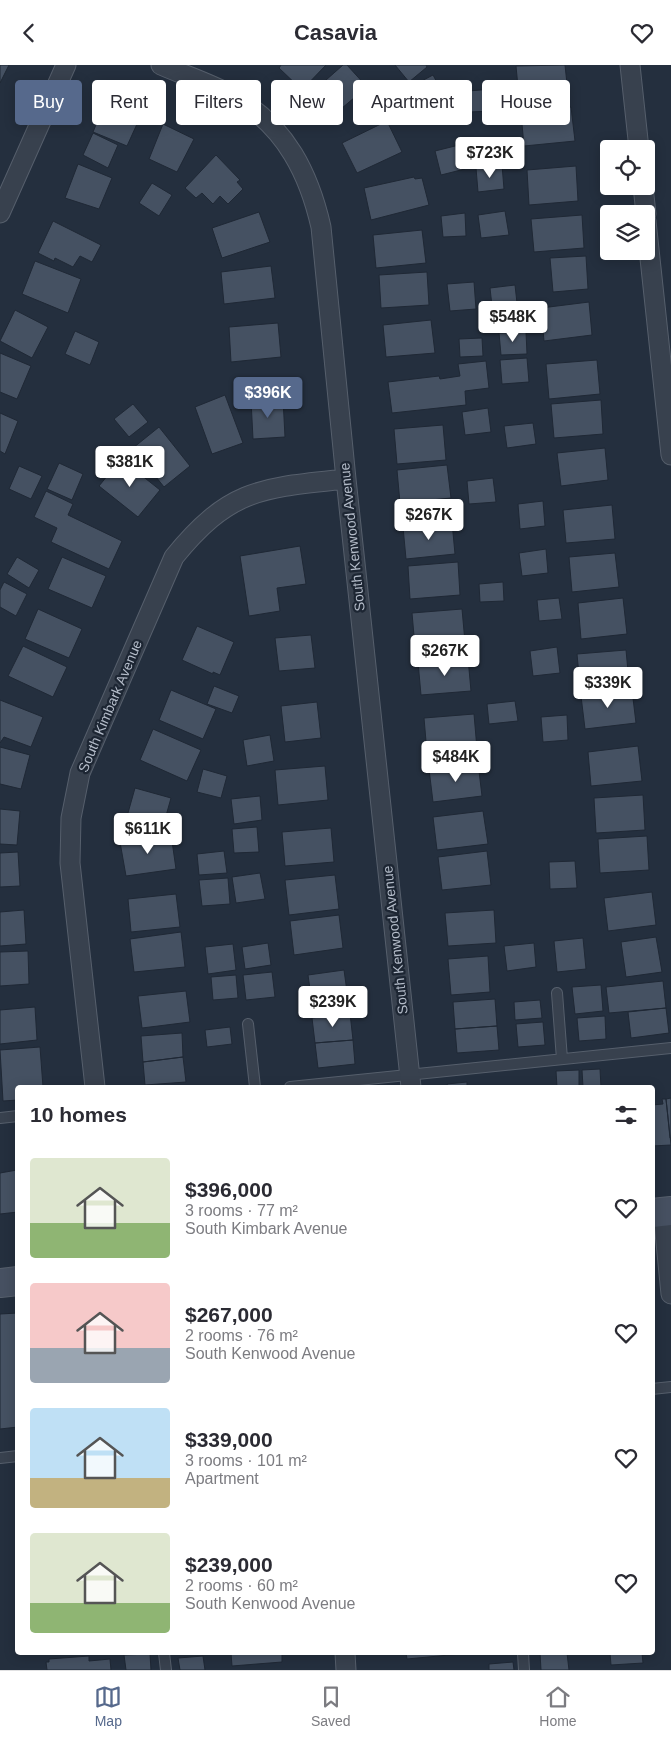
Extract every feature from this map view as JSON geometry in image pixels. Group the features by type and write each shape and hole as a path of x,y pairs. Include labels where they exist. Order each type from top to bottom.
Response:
{"main road":[{"path":"0,1283 15,1281"}],"street":[{"path":"0,213 66,65"},
{"name":"South Kenwood Avenue","path":"161,65 237,99 263,117 285,139 303,170 314,197 321,227 410,1081"},
{"path":"630,65 638,140"},
{"path":"650,260 671,455"},
{"name":"South Kimbark Avenue","path":"96,1085 70,863 71,818 80,773 174,557 195,531 220,509 247,495 275,487 346,479"},
{"path":"662,1212 671,1294"},
{"path":"344,1655 346,1670"}],"lane":[{"path":"557,993 562,1059"},
{"path":"248,1024 255,1085"},
{"path":"330,1085 410,1081 562,1059 671,1048"},
{"path":"0,1118 15,1116"},
{"path":"655,1389 671,1387"},
{"path":"0,1458 15,1456"},
{"path":"164,1655 166,1670"},
{"path":"523,1655 524,1670"}],"building":[{"path":"0,65 9,65 0,83"},
{"path":"281,65 326,65 312,80 292,80 279,68"},
{"path":"343,65 347,65 361,80 353,80 353,99 343,107 343,80 326,80"},
{"path":"395,65 426,65 427,67 411,80 407,80"},
{"path":"565,65 567,80 517,80 516,66"},
{"path":"433,75 436,80 423,80"},
{"path":"482,90 482,111 472,112 472,91"},
{"path":"570,107 575,141 524,146 522,125 570,125"},
{"path":"96,125 137,125 127,146 93,132"},
{"path":"163,125 194,139 177,172 149,159"},
{"path":"379,125 389,125 402,152 357,173 342,143"},
{"path":"93,133 118,145 108,168 83,155"},
{"path":"498,138 501,162 476,165 474,142"},
{"path":"459,145 465,169 441,175 435,151"},
{"path":"216,155 240,180 237,182 243,189 228,204 220,196 213,204 202,193 196,198 185,188"},
{"path":"78,164 112,178 99,209 65,198"},
{"path":"502,165 504,189 478,192 476,168"},
{"path":"576,166 578,201 529,205 527,170"},
{"path":"414,177 415,179 422,178 429,205 371,220 364,188"},
{"path":"152,183 172,195 159,216 139,203"},
{"path":"505,211 509,235 481,238 478,215"},
{"path":"259,212 270,242 222,258 212,228"},
{"path":"465,213 466,236 443,237 441,216"},
{"path":"582,215 584,248 534,252 531,219"},
{"path":"53,221 101,245 92,262 80,256 73,267 55,258 54,261 38,253"},
{"path":"422,230 426,263 376,268 373,235"},
{"path":"586,256 588,289 553,292 550,258"},
{"path":"35,261 81,279 68,313 22,294"},
{"path":"271,266 275,298 224,304 221,272"},
{"path":"427,272 429,305 381,308 379,275"},
{"path":"474,282 476,309 450,311 447,284"},
{"path":"515,285 517,303 492,306 490,288"},
{"path":"589,302 592,335 544,341 541,308"},
{"path":"15,310 48,327 32,358 0,341"},
{"path":"431,320 435,353 386,357 383,325"},
{"path":"278,323 281,357 231,362 229,327"},
{"path":"75,331 99,342 90,365 65,354"},
{"path":"526,332 527,354 501,355 499,333"},
{"path":"482,338 483,356 460,357 459,339"},
{"path":"0,353 31,366 17,399 0,392"},
{"path":"527,358 529,382 502,384 500,360"},
{"path":"597,360 600,394 549,399 546,364"},
{"path":"486,361 489,388 465,391 466,405 392,413 388,382 439,376 440,379 460,376 458,364"},
{"path":"225,395 243,443 212,454 195,407"},
{"path":"283,398 285,437 253,439 251,400"},
{"path":"601,400 603,434 554,438 551,404"},
{"path":"133,404 148,422 129,437 114,419"},
{"path":"488,408 491,432 465,435 462,412"},
{"path":"0,413 18,421 5,454 0,451"},
{"path":"533,423 536,444 507,448 504,426"},
{"path":"443,425 446,460 397,464 394,429"},
{"path":"159,427 190,466 164,487 133,448"},
{"path":"605,448 608,480 561,486 557,453"},
{"path":"121,459 160,490 138,517 99,486"},
{"path":"59,463 83,474 72,500 47,489"},
{"path":"447,465 451,498 400,503 397,470"},
{"path":"19,466 42,476 31,499 9,489"},
{"path":"493,478 496,502 469,504 467,481"},
{"path":"46,491 73,504 68,515 122,541 109,569 51,542 57,528 34,517"},
{"path":"543,501 545,526 520,529 518,504"},
{"path":"612,505 615,539 566,543 563,510"},
{"path":"452,522 455,554 406,559 403,527"},
{"path":"300,546 306,584 277,588 280,611 249,616 240,556"},
{"path":"546,549 548,573 522,576 519,553"},
{"path":"615,553 619,587 572,592 569,557"},
{"path":"17,557 39,570 29,588 7,574"},
{"path":"62,557 106,576 92,608 48,589"},
{"path":"458,562 460,595 410,599 408,566"},
{"path":"4,582 27,594 16,616 0,607 0,590"},
{"path":"503,582 504,601 480,602 479,584"},
{"path":"559,598 562,619 539,621 537,600"},
{"path":"623,598 627,634 581,639 578,603"},
{"path":"38,609 82,629 69,658 25,639"},
{"path":"462,609 465,642 415,647 412,613"},
{"path":"197,626 234,642 220,675 213,672 213,674 182,660"},
{"path":"311,635 315,668 279,671 275,638"},
{"path":"23,646 67,667 53,697 8,676"},
{"path":"557,647 560,673 533,676 530,651"},
{"path":"626,650 629,682 580,686 577,654"},
{"path":"468,658 471,691 421,695 418,662"},
{"path":"214,686 239,696 232,713 207,704"},
{"path":"171,690 216,709 203,739 159,720"},
{"path":"632,690 636,723 585,729 581,696"},
{"path":"0,700 43,717 31,747 4,737 0,743"},
{"path":"515,701 518,721 489,724 487,704"},
{"path":"317,702 321,738 285,742 281,706"},
{"path":"474,714 477,749 427,753 424,718"},
{"path":"567,715 568,740 543,742 541,717"},
{"path":"153,729 201,750 187,781 140,760"},
{"path":"270,735 274,761 247,766 243,740"},
{"path":"638,746 642,781 591,786 588,752"},
{"path":"0,747 30,755 21,789 0,784"},
{"path":"478,763 482,796 433,802 429,769"},
{"path":"325,766 328,800 278,805 275,770"},
{"path":"203,769 227,776 221,798 197,792"},
{"path":"135,788 171,798 162,830 126,820"},
{"path":"643,795 645,830 596,833 594,798"},
{"path":"260,796 262,820 234,824 231,799"},
{"path":"0,809 20,811 17,845 0,844"},
{"path":"483,811 488,844 437,850 433,817"},
{"path":"257,827 259,852 234,853 232,829"},
{"path":"331,828 334,862 285,866 282,832"},
{"path":"171,834 176,869 126,876 120,842"},
{"path":"647,836 649,870 600,873 598,839"},
{"path":"224,851 227,873 199,875 197,854"},
{"path":"487,851 491,885 442,890 438,857"},
{"path":"18,852 20,886 0,887 0,853"},
{"path":"575,861 577,888 550,889 549,862"},
{"path":"260,873 265,899 236,903 232,877"},
{"path":"335,875 339,909 289,915 285,880"},
{"path":"228,878 230,904 202,906 199,880"},
{"path":"652,892 656,925 608,931 604,898"},
{"path":"176,894 180,927 131,932 128,899"},
{"path":"24,910 26,944 0,946 0,912"},
{"path":"494,910 496,943 448,946 445,913"},
{"path":"339,915 343,948 294,955 290,921"},
{"path":"181,932 185,967 134,972 130,939"},
{"path":"656,937 662,972 626,977 621,942"},
{"path":"583,938 586,969 557,972 554,941"},
{"path":"268,943 271,965 245,969 242,947"},
{"path":"534,943 536,967 507,971 504,946"},
{"path":"233,944 236,970 208,974 205,947"},
{"path":"28,951 29,984 0,986 0,952"},
{"path":"488,956 490,992 451,995 448,959"},
{"path":"344,970 349,1006 313,1011 308,975"},
{"path":"272,972 275,997 246,1000 243,975"},
{"path":"236,975 238,998 213,1000 211,977"},
{"path":"663,981 666,1008 609,1013 606,987"},
{"path":"601,985 603,1011 575,1014 572,987"},
{"path":"186,991 190,1022 142,1028 138,996"},
{"path":"495,999 497,1026 455,1029 453,1002"},
{"path":"540,1000 542,1018 515,1020 514,1002"},
{"path":"35,1007 37,1040 0,1044 0,1010"},
{"path":"666,1008 669,1033 631,1038 628,1012"},
{"path":"350,1013 353,1040 315,1043 312,1018"},
{"path":"605,1016 606,1039 579,1041 577,1018"},
{"path":"543,1022 545,1045 518,1047 516,1024"},
{"path":"497,1026 499,1050 457,1053 455,1029"},
{"path":"230,1027 232,1044 207,1047 205,1030"},
{"path":"182,1033 183,1057 143,1062 141,1036"},
{"path":"353,1040 355,1064 318,1068 315,1043"},
{"path":"40,1047 43,1085 15,1085 15,1100 3,1101 0,1050"},
{"path":"183,1057 186,1082 145,1085 143,1062"},
{"path":"600,1069 601,1085 583,1085 582,1070"},
{"path":"579,1070 579,1085 557,1085 556,1071"},
{"path":"467,1082 467,1085 447,1084"},
{"path":"671,1098 671,1138 670,1138 666,1099"},
{"path":"662,1099 666,1099 671,1145 655,1146 655,1105 663,1104"},
{"path":"15,1170 15,1212 0,1214 0,1173"},
{"path":"15,1313 15,1427 0,1429 0,1314"},
{"path":"124,1655 150,1655 151,1670 126,1670"},
{"path":"231,1655 282,1655 282,1662 232,1666"},
{"path":"406,1655 449,1655 407,1659"},
{"path":"540,1655 567,1655 569,1670 541,1670"},
{"path":"610,1655 642,1655 643,1663 611,1665"},
{"path":"89,1656 89,1661 110,1659 111,1670 47,1670 46,1662 49,1662 49,1659"},
{"path":"203,1656 205,1670 180,1670 178,1658"},
{"path":"513,1662 514,1670 489,1670 489,1664"}]}
